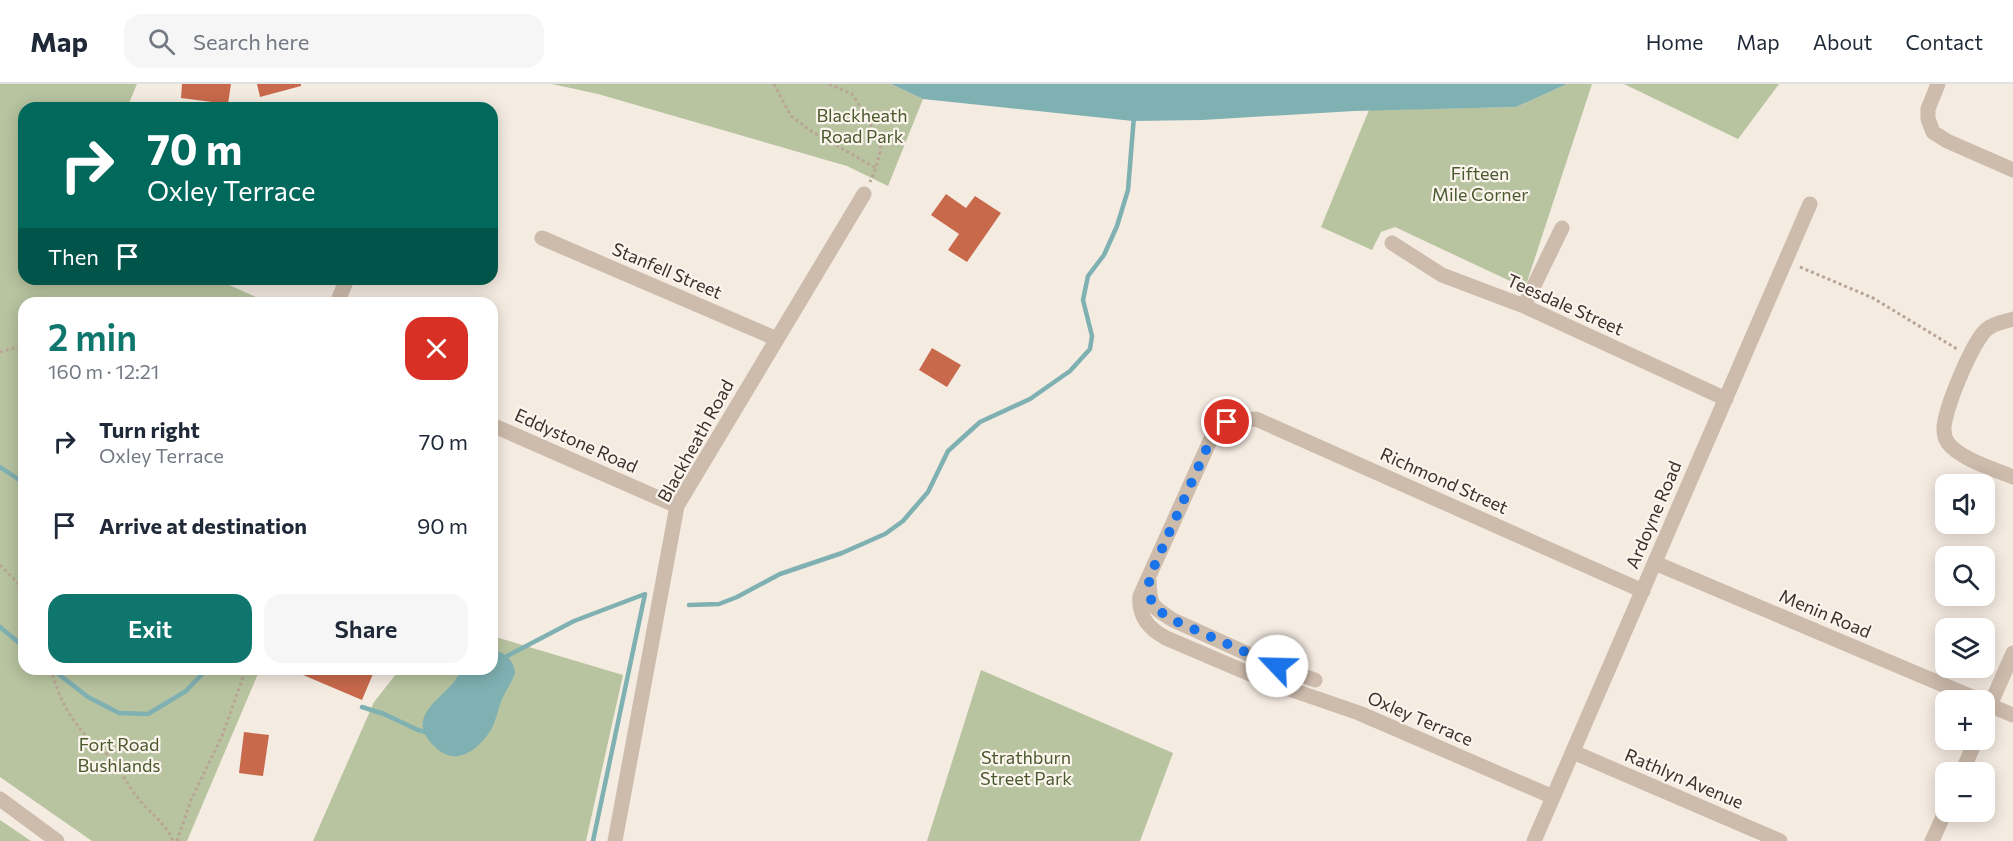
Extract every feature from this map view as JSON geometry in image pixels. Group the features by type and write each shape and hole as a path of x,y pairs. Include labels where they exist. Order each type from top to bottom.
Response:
{"street":[{"path":"1938,84 1928,109 1928,119 1934,132 1947,141 2013,170"},
{"name":"Blackheath Road","path":"615,841 677,506 864,194"},
{"name":"Ardoyne Road","path":"1534,841 1810,204"},
{"path":"1524,306 1562,228"},
{"name":"Stanfell Street","path":"542,238 777,339"},
{"name":"Teesdale Street","path":"1392,243 1442,275 1524,306 1726,399"},
{"path":"2013,320 1988,328 1981,336 1969,356 1945,416 1943,431 1947,442 1958,453 2013,477"},
{"name":"Richmond Street","path":"1227,422 1256,419 1643,591"},
{"name":"Oxley Terrace","path":"1227,422 1214,432 1140,596 1138,609 1143,619 1156,632 1269,682 1359,713 1553,797"},
{"name":"Eddystone Road","path":"498,428 677,506"},
{"name":"Menin Road","path":"1655,563 1946,690"},
{"path":"1149,578 1150,600 1157,610 1173,620 1277,666 1315,680"},
{"path":"1994,690 2013,652"},
{"path":"1269,682 1277,666"},
{"name":"Menin Road","path":"1995,710 2013,715"},
{"name":"Rathlyn Avenue","path":"1573,752 1780,841"},
{"path":"0,799 57,841"},
{"path":"1932,841 1941,822"}],"path":[{"path":"774,84 791,116 811,131 876,168 881,148 868,119 852,94 829,84"},
{"path":"1800,267 1873,298 1969,356"},
{"path":"0,352 18,347"},
{"path":"0,565 18,583"},
{"path":"53,675 62,701 74,722 109,756 124,775 137,798 167,828 175,841"},
{"path":"175,841 191,800 222,736 244,675"}],"green space":[{"name":"Fort Road Bushlands","path":"0,84 137,84 130,102 18,102 18,285 229,285 256,297 18,297 18,675 257,675 187,841 92,841 0,777"},
{"name":"Blackheath Road Park","path":"552,84 891,84 923,99 888,186 847,166 598,94"},
{"name":"Fifteen Mile Corner","path":"1567,84 1592,84 1525,288 1395,227 1381,232 1372,250 1321,227 1369,110 1516,107"},
{"path":"1624,84 1779,84 1738,139"},
{"path":"498,638 623,675 586,841 313,841 374,702 395,675 498,675"},
{"name":"Strathburn Street Park","path":"981,670 1173,753 1140,841 927,841"},
{"path":"0,820 31,841 0,841"}],"water":[{"path":"891,84 1567,84 1516,107 1354,111 1202,120 1133,121 923,99"},
{"path":"498,652 508,657 515,673 487,736 466,754 458,756 450,756 441,752 431,743 423,727 425,714 431,705 458,675 498,675"}],"building":[{"path":"182,84 231,84 228,102 181,98"},
{"path":"257,84 301,84 301,86 260,97"},
{"path":"946,194 966,208 975,196 1001,213 967,262 948,250 959,234 931,215"},
{"path":"932,348 961,365 947,387 919,370"},
{"path":"303,675 372,675 362,700"},
{"path":"244,732 269,735 263,776 239,773"}],"waterway":[{"path":"689,605 719,604 780,574 842,553 885,534 903,521 928,492 948,451 980,422 1030,399 1070,371 1090,349 1092,336 1083,300 1088,276 1104,255 1117,226 1128,190 1134,116"},
{"path":"0,467 18,479"},
{"path":"505,659 574,621 645,594 593,841"},
{"path":"0,627 18,642"},
{"path":"60,675 88,697 119,713 148,714 186,691 201,675"},
{"path":"362,707 429,733"}],"route":[{"path":"1227,422 1214,432 1149,578 1150,600 1157,610 1173,620 1277,666"}]}
